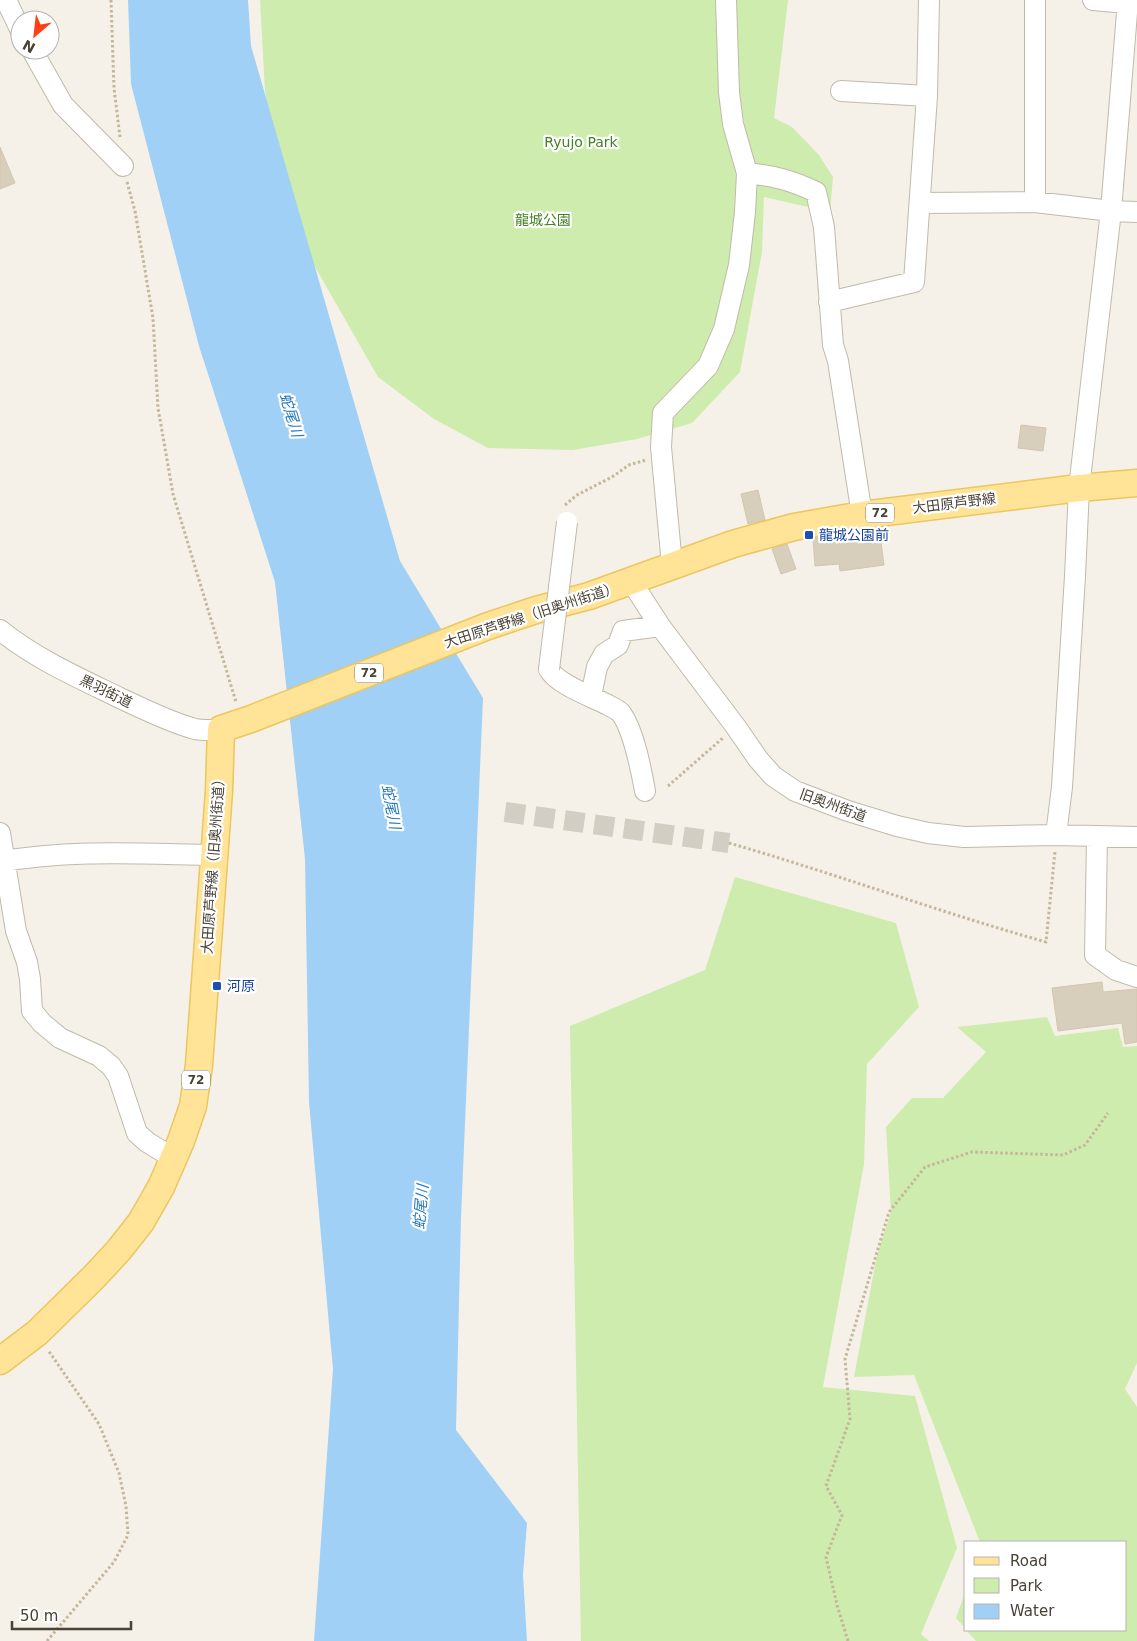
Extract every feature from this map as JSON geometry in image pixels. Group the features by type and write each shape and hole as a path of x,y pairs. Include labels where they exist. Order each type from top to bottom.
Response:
{"main road":[{"name":"大田原芦野線","path":"631,581 733,544 794,527 862,515 1079,488 1137,483"},
{"name":"大田原芦野線（旧奥州街道）","path":"0,1361 36,1333 119,1250 141,1222 161,1187 174,1158 192,1106 199,1065 219,791 238,723 488,626 631,581"}],"street":[{"path":"672,565 662,447 663,412 708,366 724,329 739,265 745,212 747,173 733,124 729,92 726,0"},
{"path":"829,302 914,282 926,96 929,0"},
{"path":"1035,0 1035,202"},
{"path":"1056,836 1063,777 1079,488 1111,211 1128,2 1093,0"},
{"path":"38,60 63,105 123,166"},
{"path":"841,91 926,96"},
{"path":"747,173 779,177 798,183 816,192 824,227 833,345 838,361 862,515"},
{"path":"920,203 1035,202 1111,211 1137,212"},
{"path":"567,522 549,669 556,678 620,712 629,730 640,765 645,791"},
{"name":"旧奥州街道","path":"631,581 660,626 758,759 773,776 795,791 848,812 912,830 964,838 1137,837"},
{"path":"591,696 597,667 604,654 618,645 623,631 660,626"},
{"name":"黒羽街道","path":"0,630 45,660 150,712 196,729 208,730 238,723"},
{"path":"0,832 3,861 16,931 30,979 32,1011 42,1023 60,1038 99,1056 111,1066 118,1076 137,1133 147,1142 174,1158"},
{"path":"1097,836 1095,955 1116,970 1137,977"},
{"path":"3,861 110,853 214,856"}],"path":[{"path":"111,0 114,88 123,166 135,211 153,318 158,408 173,494 238,723"},
{"path":"567,522 562,521 558,517 559,511 567,502 629,465 652,459 662,447"},
{"path":"668,786 736,727"},
{"path":"730,843 857,882 974,922 1046,942 1056,836"},
{"path":"848,1641 837,1605 826,1557 842,1515 826,1486 850,1419 845,1359 889,1212 925,1167 972,1152 1063,1155 1085,1145 1108,1113"},
{"path":"36,1333 99,1424 119,1473 126,1506 128,1535 114,1562 47,1641"}],"green space":[{"name":"龍城公園","path":"260,0 788,0 774,118 792,127 819,155 833,177 830,212 764,197 762,252 740,372 692,423 637,439 573,450 488,448 434,419 378,377 282,209 265,91"},
{"path":"735,877 896,923 919,1007 867,1064 864,1164 823,1387 915,1396 957,1548 921,1634 929,1641 581,1641 570,1026 705,970"},
{"path":"1047,1017 1055,1036 1118,1028 1123,1047 1137,1046 1137,1363 1125,1389 1137,1407 1137,1641 976,1641 967,1631 1127,1631 1127,1541 980,1541 914,1375 854,1377 877,1255 891,1212 886,1127 912,1098 943,1098 986,1052 957,1027"},
{"path":"964,1596 964,1627 956,1618"}],"water":[{"name":"蛇尾川","path":"128,0 248,0 251,46 400,561 483,698 461,1218 456,1430 527,1523 523,1575 527,1641 314,1641 333,1369 309,1102 305,859 275,582 199,346 131,84"}],"building":[{"path":"0,147 15,183 0,189"},
{"path":"1021,425 1046,428 1043,451 1018,448"},
{"path":"758,490 765,520 748,524 741,494"},
{"path":"879,528 884,565 840,571 839,564 815,566 813,539"},
{"path":"787,544 796,569 781,574 772,549"},
{"path":"1102,982 1103,992 1137,989 1137,1042 1125,1044 1122,1023 1058,1031 1052,988"}],"tunnel":[{"path":"505,812 729,843"}],"place":[{"name":"龍城公園前","path":"809,535"},
{"name":"河原","path":"217,986"}],"park label":[{"name":"Ryujo Park","path":"581,142"}]}
